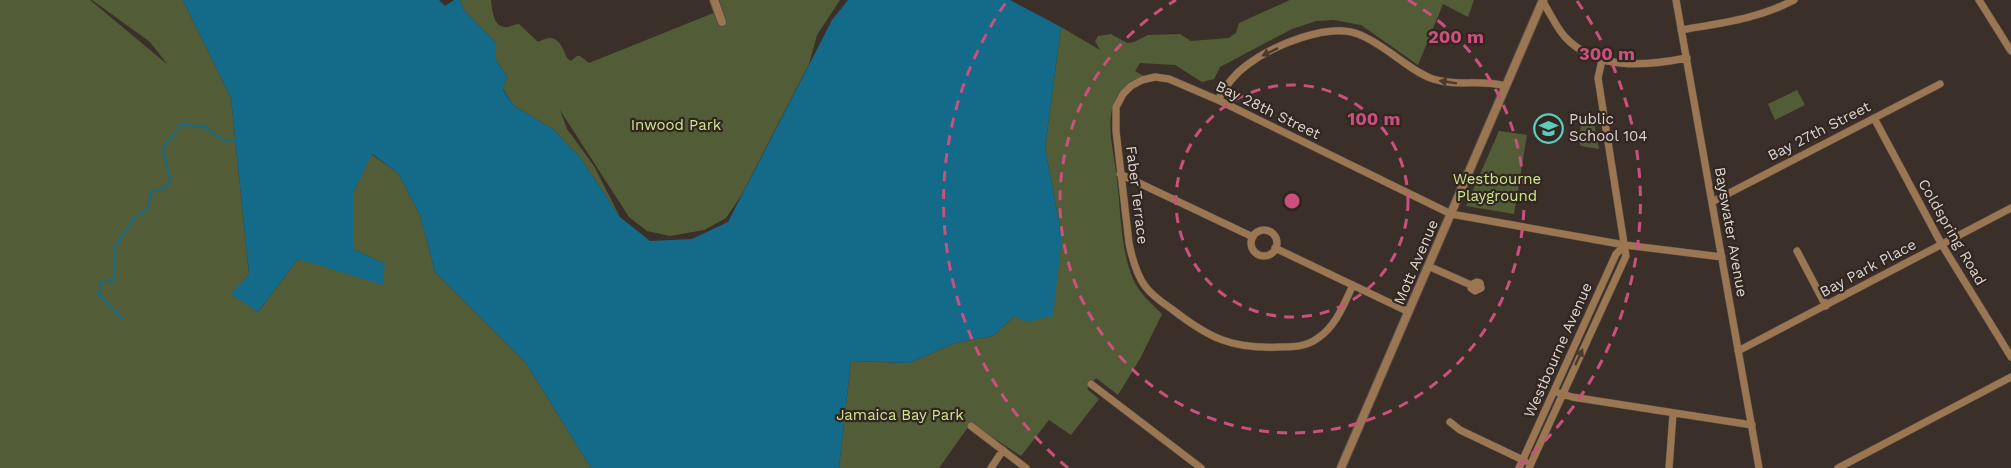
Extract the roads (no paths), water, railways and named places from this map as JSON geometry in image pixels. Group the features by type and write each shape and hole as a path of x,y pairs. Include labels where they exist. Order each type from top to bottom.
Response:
{"street":[{"path":"714,0 722,22"},
{"name":"Bayswater Avenue","path":"1676,0 1759,468"},
{"path":"1681,30 1757,16 1772,12 1794,0"},
{"path":"1979,0 2011,51"},
{"path":"1543,1 1563,36 1586,53 1602,60 1643,66 1687,58"},
{"name":"Mott Avenue","path":"1341,468 1543,1"},
{"path":"1218,100 1232,79 1247,65 1312,34 1333,30 1358,33 1430,78 1444,82 1492,82 1505,86"},
{"name":"Westbourne Avenue","path":"1520,468 1527,464 1558,393 1626,256 1598,83 1602,60"},
{"name":"Bay 28th Street","path":"1147,78 1170,79 1218,100 1451,214 1625,245 1722,257"},
{"name":"Faber Terrace","path":"1147,78 1126,90 1117,103 1115,121 1129,243 1132,259 1143,284 1163,304 1210,336 1229,343 1260,348 1309,344 1326,333 1353,285"},
{"name":"Bay 27th Street","path":"1712,202 1940,84"},
{"name":"Coldspring Road","path":"1874,118 1942,245 2009,347 2011,357"},
{"path":"1120,174 1253,237"},
{"name":"Bay Park Place","path":"1738,351 2011,208"},
{"path":"1263,231 1271,233 1276,240 1275,248 1270,254 1258,255 1253,249 1253,237 1263,231"},
{"path":"1275,248 1409,312"},
{"path":"1797,251 1826,306"},
{"path":"1428,266 1472,285"},
{"path":"1838,468 2011,377"},
{"path":"1090,384 1201,468"},
{"path":"1558,393 1673,414 1752,425"},
{"path":"1669,468 1673,414"},
{"path":"1450,422 1460,430 1527,464"},
{"path":"971,426 1026,468"},
{"path":"991,468 1003,450"}],"water":[{"path":"183,0 439,0 445,6 454,0 460,0 464,10 496,43 496,60 507,76 503,90 514,106 553,129 579,156 620,217 650,241 692,239 728,222 832,20 848,0 1010,0 1061,27 1045,148 1062,237 1053,316 1027,322 1014,316 993,336 955,343 909,363 851,361 839,468 591,468 526,363 435,272 420,215 398,173 372,154 353,193 353,249 385,264 383,285 298,259 258,312 231,294 249,274 231,98"}],"waterway":[{"path":"122,319 99,294 100,283 115,279 115,247 135,217 148,209 151,192 168,187 170,180 163,148 181,124 206,127 222,140 236,141"}],"place":[{"name":"Public School 104","path":"1548,128"}],"park label":[{"name":"Inwood Park","path":"676,125"},
{"name":"Westbourne Playground","path":"1497,188"},
{"name":"Jamaica Bay Park","path":"900,415"}]}
